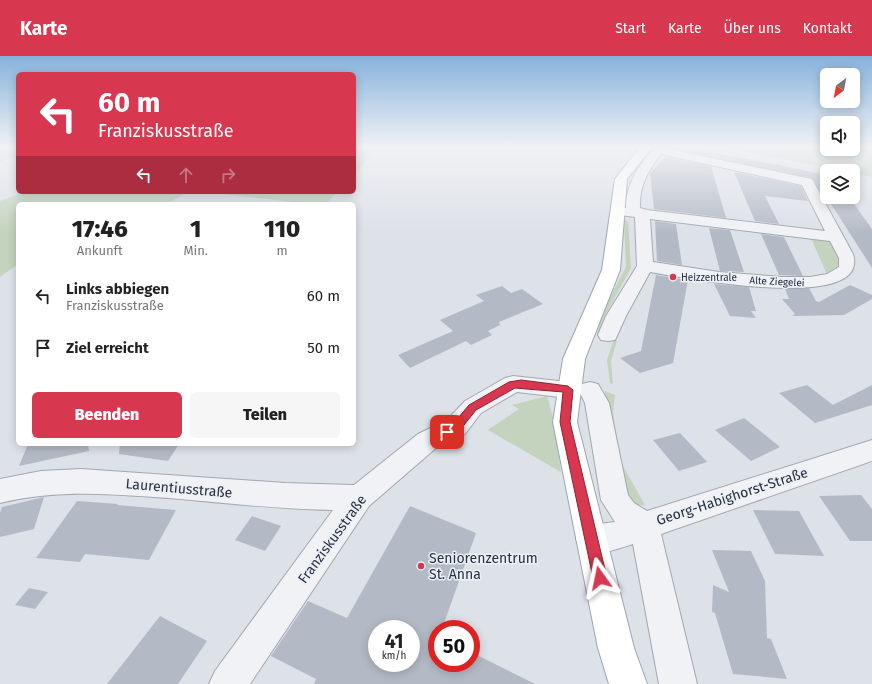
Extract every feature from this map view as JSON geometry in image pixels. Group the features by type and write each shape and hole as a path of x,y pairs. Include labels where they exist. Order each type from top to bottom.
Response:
{"main road":[{"path":"625,175 621,179 611,270 574,359 579,390 565,422 616,648 628,684"}],"street":[{"path":"640,175 636,182 633,210 642,214"},
{"name":"Alte Ziegelei","path":"645,266 702,278 792,284 808,284 831,279 847,270 849,262 807,182 773,175"},
{"path":"618,211 836,237"},
{"path":"608,335 616,316 645,266 642,214"},
{"name":"Franziskusstraße","path":"228,684 359,497 393,471 427,441 456,427 473,407 513,384 579,390"},
{"path":"579,390 597,402 615,500 624,512 644,526 678,684"},
{"name":"Georg-Habighorst-Straße","path":"592,539 611,537 872,450"},
{"name":"Laurentiusstraße","path":"0,491 38,482 84,480 316,498 359,497"}],"green space":[{"path":"19,194 184,194 170,202 16,202 16,265 0,277 0,201"},
{"path":"223,194 335,194 328,202 293,202"},
{"path":"624,220 628,221 631,268 603,319 601,335 597,334 599,318 626,267"},
{"path":"810,236 835,239 844,266 828,277"},
{"path":"614,339 617,340 611,361 613,384 610,383 607,360"},
{"path":"605,391 615,395 613,411 620,461 645,505 623,506 606,431"},
{"path":"547,396 555,425 561,472 488,430 519,409 512,405"}],"building":[{"path":"650,175 714,175 726,218 654,209"},
{"path":"735,175 750,175 801,186 808,201 765,196 779,224 755,221"},
{"path":"799,175 820,175 820,192 812,178"},
{"path":"831,204 854,204 872,229 872,268"},
{"path":"655,221 676,224 682,265 657,261"},
{"path":"709,228 730,230 744,272 720,271"},
{"path":"761,234 784,237 803,276 779,275"},
{"path":"656,275 688,280 673,363 640,373 620,358 641,351"},
{"path":"714,284 749,287 756,311 751,311 756,318 730,316"},
{"path":"850,285 872,295 872,299 844,315 792,316 795,314 782,299 789,299 785,289 809,288 816,301 819,302"},
{"path":"502,286 511,293 522,289 543,304 499,322 500,325 488,331 492,335 471,345 466,341 410,368 398,355 453,331 440,320 484,301 476,295"},
{"path":"807,385 833,405 872,385 872,405 815,423 779,393"},
{"path":"744,418 780,447 751,461 715,430"},
{"path":"680,433 707,462 679,471 653,440"},
{"path":"27,446 88,446 89,451 19,466"},
{"path":"120,446 178,446 168,461 119,454"},
{"path":"861,495 872,509 872,541 850,541 819,496"},
{"path":"44,497 34,529 0,537 0,513 2,507"},
{"path":"77,501 176,510 149,560 85,554 80,562 36,558"},
{"name":"Seniorenzentrum St. Anna","path":"410,506 476,533 445,620 428,620 428,672 480,672 480,656 535,684 314,684 316,679 271,656 308,601 347,618"},
{"path":"753,510 799,511 824,556 775,554"},
{"path":"252,516 281,526 265,551 235,540"},
{"path":"712,550 751,551 765,581 767,638 771,639 787,679 733,674 715,613 712,612 713,585 729,592"},
{"path":"29,588 48,592 35,609 15,605"},
{"path":"160,616 207,641 178,684 107,684"}],"place":[{"name":"Heizzentrale","path":"673,277"},
{"name":"Seniorenzentrum St. Anna","path":"421,566"}],"route":[{"path":"447,432 456,427 473,407 513,384 568,390 565,422 600,578"}]}
